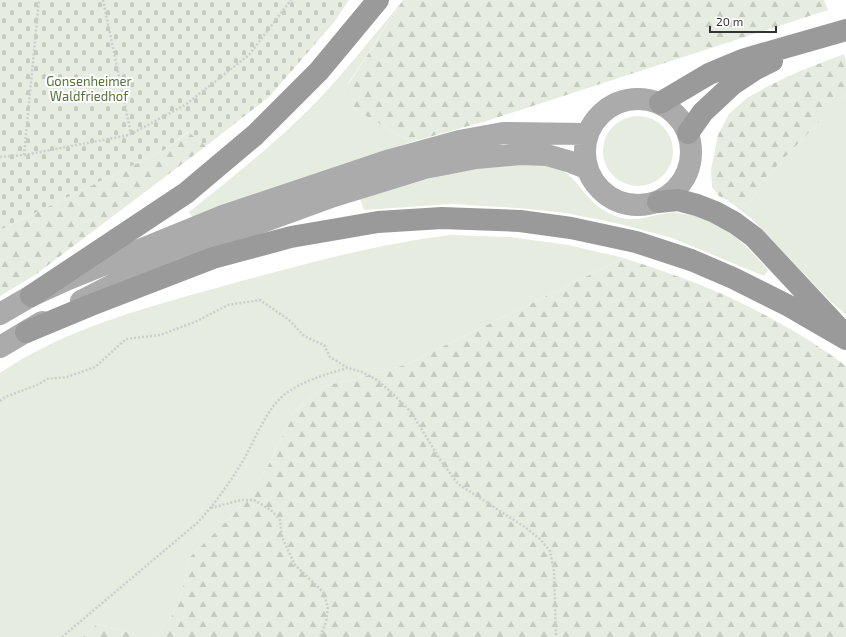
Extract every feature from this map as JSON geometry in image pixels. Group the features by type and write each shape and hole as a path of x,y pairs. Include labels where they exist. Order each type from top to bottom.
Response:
{"highway":[{"path":"31,296 186,193 255,135 319,71 378,0"},
{"path":"660,103 709,74 745,59 846,30"},
{"path":"688,134 703,112 733,84 754,70 818,39"},
{"path":"658,202 678,200 697,205 715,212 735,223 754,237 846,335"},
{"path":"26,332 213,258 291,237 378,222 442,218 520,221 571,228 636,242 691,260 733,278 790,306 846,339"}],"main road":[{"path":"643,99 660,103 672,111 682,121 688,134 691,150 689,166 683,181 672,193 658,202 641,206 623,204 607,196 594,184 586,168 584,151 587,134 596,118 609,106 626,100 643,99"},
{"path":"0,314 31,296 66,280 223,216 390,160 459,141 503,133 587,134"},
{"path":"0,347 69,307 171,255 334,196 425,168 476,158 521,154 547,155 586,168"}],"path":[{"path":"24,156 39,0"},
{"path":"103,0 131,134"},
{"path":"0,157 24,156 131,134 185,105 249,55 291,0"},
{"path":"0,401 47,379 67,377 95,367 126,339 160,335 195,322 228,305 260,300 289,320 304,336 324,344 330,357 348,368 362,372 377,380 411,412 441,462 458,484 525,527 541,540 550,551 554,571 556,637"},
{"path":"62,637 183,536 211,508 241,465 271,411 284,395 316,377 348,368"},
{"path":"211,508 241,500 254,500 270,510 280,520 282,537 295,565 323,592 328,607 326,622 320,637"}],"green space":[{"name":"Gonsenheimer Waldfriedhof","path":"0,0 349,0 335,21 269,97 206,146 188,132 164,150 0,230"},
{"path":"403,0 348,84 356,110 411,142 193,218 189,212 273,143 320,98"},
{"path":"403,0 824,0 828,10 483,122 411,142 356,110 347,92 348,85"},
{"path":"844,54 846,61 846,94 761,182 751,201 745,205 730,202 719,196 712,187 711,170 718,135 729,114 747,98 770,85 800,71"},
{"path":"846,94 846,315 828,299 753,220 730,202 745,205 751,201 761,182"},
{"path":"638,116 651,119 663,126 670,138 673,151 670,164 663,176 651,183 638,186 625,183 613,176 606,164 603,151 606,138 613,126 625,119"},
{"path":"189,132 206,146 35,275 0,296 0,230 164,150"},
{"path":"508,164 545,165 562,170 572,178 597,206 615,216 622,218 636,219 662,214 680,213 710,221 731,233 750,250 768,270 764,276 672,238 620,224 566,213 451,204 364,210 360,199 474,167"},
{"path":"450,235 510,237 568,245 624,258 405,365 356,379 324,386 294,412 267,468 234,514 189,558 182,592 171,618 153,637 140,637 128,632 97,624 83,637 0,637 0,373 27,356 85,329 145,308 317,261 396,243"},
{"path":"624,258 686,279 738,301 802,336 846,366 846,637 153,637 171,618 182,592 189,558 234,514 267,468 294,412 324,386 356,379 405,365"},
{"path":"97,624 128,632 140,637 83,637"}]}
